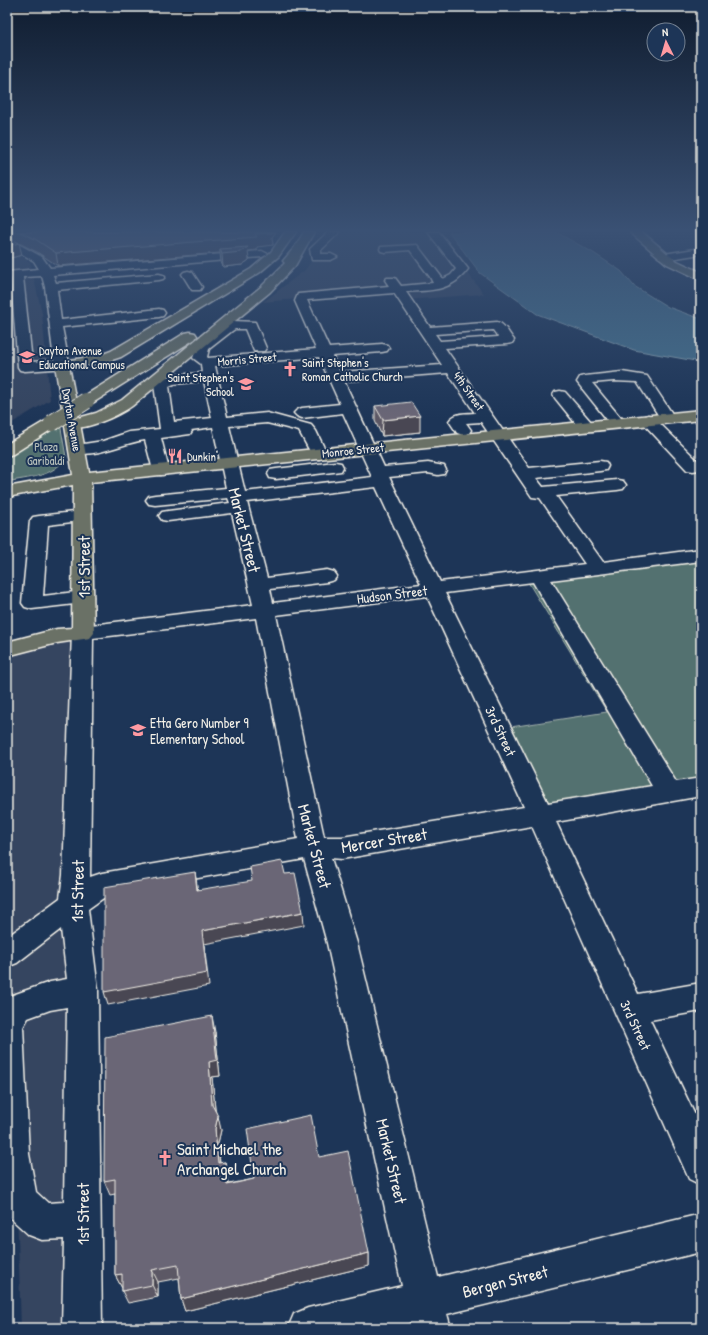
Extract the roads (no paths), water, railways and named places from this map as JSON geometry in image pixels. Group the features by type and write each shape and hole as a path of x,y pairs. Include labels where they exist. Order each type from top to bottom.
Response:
{"main road":[{"path":"62,364 100,360 116,354 216,294"},
{"path":"216,308 236,294"},
{"path":"7,438 52,416 245,300 252,294"},
{"path":"72,424 100,418 116,411 260,294"},
{"path":"85,396 192,324"},
{"name":"Dayton Avenue","path":"62,364 82,478"},
{"name":"Monroe Street","path":"327,458 367,449 701,415"},
{"path":"7,451 52,416"},
{"path":"7,492 82,478 229,463 273,466"},
{"name":"1st Street","path":"82,478 83,633"},
{"path":"7,649 57,636 83,633"}],"street":[{"path":"23,294 41,324"},
{"name":"Dayton Avenue","path":"48,294 41,324 62,364"},
{"path":"309,296 322,294"},
{"name":"4th Street","path":"401,294 525,474 542,493 598,568"},
{"name":"3rd Street","path":"309,296 301,301 367,449 540,814 701,1167"},
{"path":"41,324 159,313"},
{"path":"41,324 25,368 62,364"},
{"path":"427,331 496,326 507,340 436,345"},
{"name":"Market Street","path":"259,348 254,335 215,338 202,350 200,358 208,369 261,598 313,847 342,943 427,1314"},
{"name":"Morris Street","path":"221,425 167,427 161,384 208,369 324,353 382,348"},
{"path":"335,377 452,368"},
{"path":"617,423 584,382 585,380 630,376 642,379 667,418"},
{"path":"560,395 586,426"},
{"path":"302,413 349,408"},
{"path":"463,430 457,421 459,419 486,417"},
{"path":"77,449 106,446 122,448 129,437 267,418 305,428 327,458 344,486"},
{"path":"648,420 693,466"},
{"path":"152,434 161,470"},
{"path":"278,493 272,480 273,466 327,458"},
{"path":"525,474 600,466"},
{"path":"168,516 237,499 344,486 428,468 438,470"},
{"path":"542,493 617,485"},
{"path":"155,500 237,499"},
{"path":"82,516 39,521 32,603 83,597"},
{"name":"Hudson Street","path":"83,633 261,598 433,589 701,555"},
{"path":"261,598 327,576"},
{"path":"538,576 669,792"},
{"name":"1st Street","path":"82,1328 83,990 73,904 77,876 83,633"},
{"name":"Mercer Street","path":"7,954 102,884 313,847 342,848 701,787"},
{"path":"82,1220 42,1222 19,1201 12,1154 7,1025 16,1008 50,996 83,990"},
{"path":"629,1010 701,997"},
{"name":"Bergen Street","path":"308,1328 427,1314 701,1233"}],"place":[{"name":"Dayton Avenue Educational Campus","path":"27,357"},
{"name":"Saint Stephen's Roman Catholic Church","path":"290,369"},
{"name":"Saint Stephen's School","path":"246,384"},
{"name":"Dunkin'","path":"175,456"},
{"name":"Etta Gero Number 9 Elementary School","path":"138,730"},
{"name":"Saint Michael the Archangel Church","path":"165,1158"}],"park label":[{"name":"Plaza Garibaldi","path":"46,453"}]}
